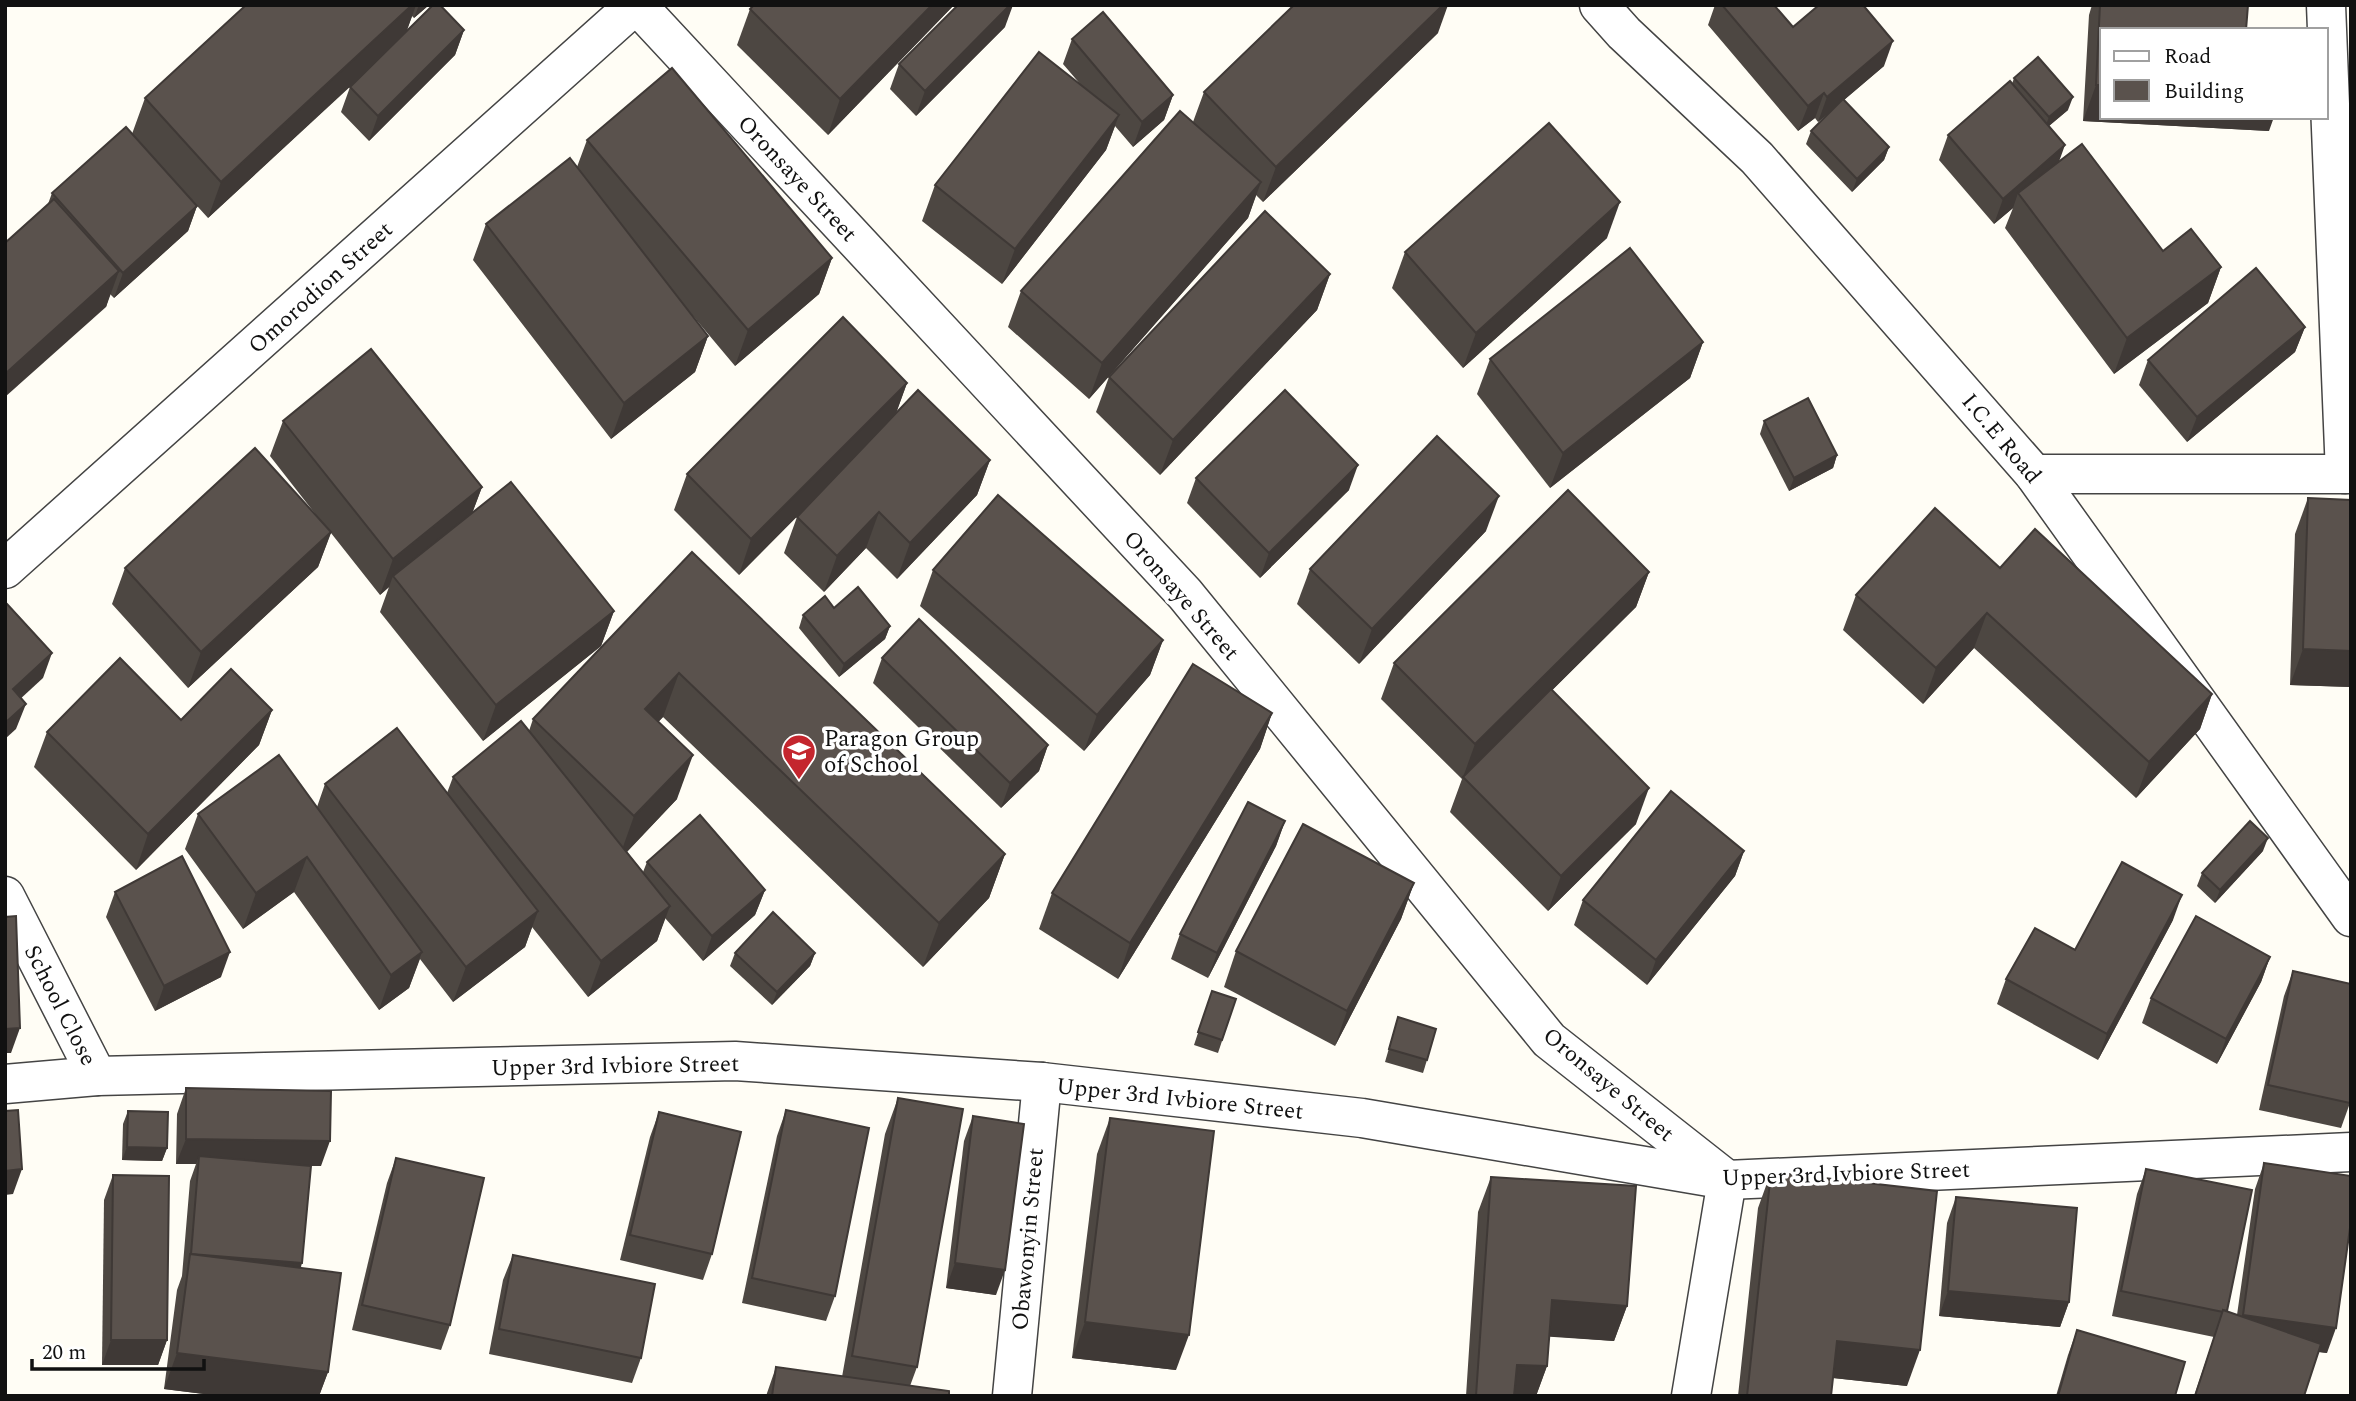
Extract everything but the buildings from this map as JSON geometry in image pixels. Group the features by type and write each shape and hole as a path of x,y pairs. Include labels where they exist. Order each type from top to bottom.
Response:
{"street":[{"name":"Omorodion Street","path":"5,569 636,5"},
{"name":"Oronsaye Street","path":"636,5 1185,594 1549,1040 1727,1181"},
{"name":"I.C.E Road","path":"1599,5 1625,19 1757,158 2034,474 2351,916"},
{"path":"2326,5 2327,28"},
{"path":"2034,474 2348,474 2328,48"},
{"name":"School Close","path":"5,897 97,1076"},
{"name":"Upper 3rd Ivbiore Street","path":"5,1084 97,1076 735,1061 1042,1082 1362,1118 1727,1181 2351,1152"},
{"name":"Obawonyin Street","path":"1012,1396 1042,1082"},
{"path":"1691,1396 1727,1181"}],"place":[{"name":"Paragon Group of School","path":"799,781"}]}
